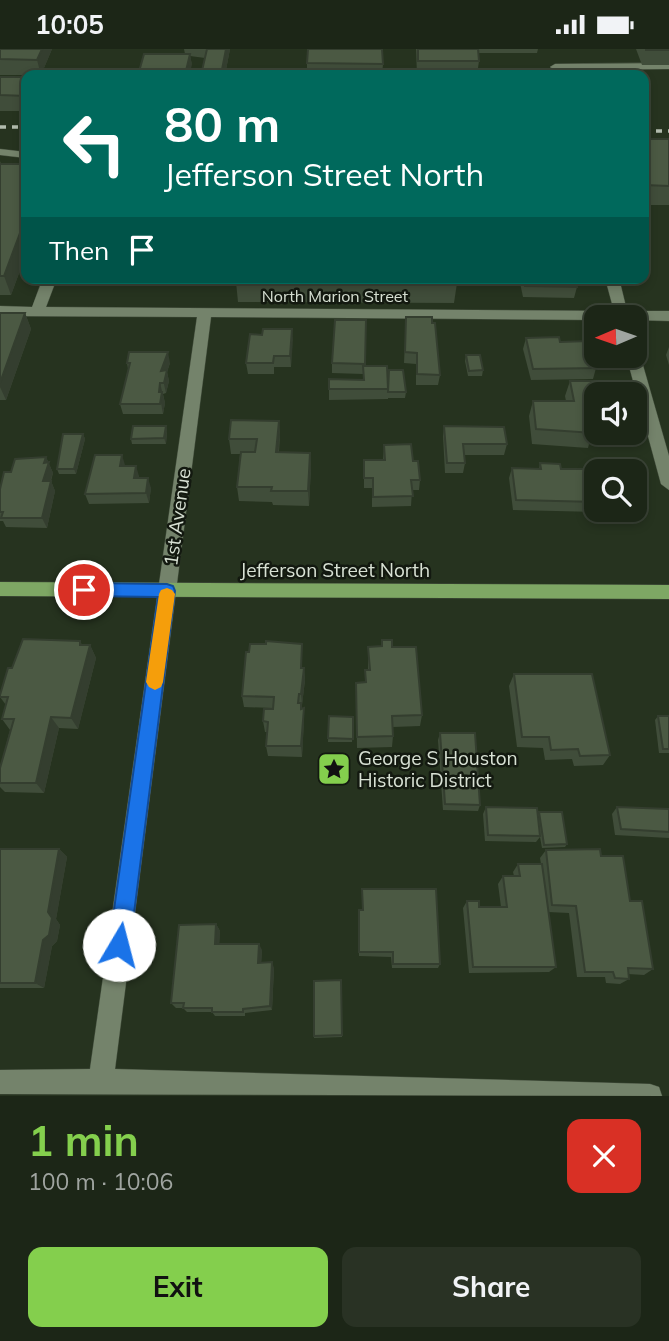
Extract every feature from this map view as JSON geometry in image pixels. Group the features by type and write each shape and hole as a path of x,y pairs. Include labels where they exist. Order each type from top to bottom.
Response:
{"main road":[{"name":"Jefferson Street North","path":"0,589 669,592"}],"street":[{"path":"555,67 669,66"},
{"path":"0,152 21,154"},
{"path":"37,311 48,284"},
{"path":"614,284 619,305"},
{"name":"North Marion Street","path":"0,311 584,316"},
{"name":"1st Avenue","path":"100,1089 205,313"},
{"name":"North Marion Street","path":"648,316 669,316"},
{"path":"637,368 669,484"},
{"path":"0,1082 100,1089 650,1096"}],"building":[{"path":"0,49 42,49 37,60 0,59"},
{"path":"207,49 226,49 222,70 202,70"},
{"path":"308,49 382,49 383,64 307,63"},
{"path":"418,49 478,49 479,61 418,61"},
{"path":"144,54 190,54 186,70 139,70"},
{"path":"0,77 21,77 21,96 0,95"},
{"path":"649,139 669,139 669,186 649,185"},
{"path":"0,164 21,164 21,230 4,276 0,276"},
{"path":"576,284 577,287 525,286"},
{"path":"0,313 25,313 0,383"},
{"path":"406,317 432,317 432,323 435,323 440,375 417,374 417,353 405,352"},
{"path":"335,320 366,320 365,364 332,363"},
{"path":"263,329 292,329 290,356 274,356 273,363 246,363 250,334 262,335"},
{"path":"559,337 560,342 584,341 584,368 596,368 533,369 526,338"},
{"path":"129,352 168,352 161,371 167,370 164,383 160,383 160,404 120,404 130,363 127,363"},
{"path":"466,355 480,355 483,370 469,371"},
{"path":"363,366 387,366 388,389 329,389 329,379 364,380"},
{"path":"389,370 403,370 406,392 388,392"},
{"path":"570,381 606,381 584,382 584,432 536,429 533,401 574,401"},
{"path":"231,420 279,421 276,452 310,453 308,491 237,487 241,452 255,452 257,439 229,439"},
{"path":"133,426 166,426 164,438 131,439"},
{"path":"444,426 504,427 507,444 463,444 465,463 447,463"},
{"path":"63,434 83,434 74,469 57,469"},
{"path":"411,444 413,461 418,461 420,480 411,480 413,496 373,497 373,478 364,478 364,460 385,460 384,445"},
{"path":"95,455 122,455 120,466 136,466 134,478 148,478 146,493 85,494"},
{"path":"46,457 44,463 49,462 43,481 51,481 42,518 1,518 3,512 0,512 0,489 4,472 11,472 15,459"},
{"path":"540,463 560,464 561,469 584,469 584,502 516,500 512,468 541,469"},
{"path":"23,639 80,641 80,645 90,645 71,718 51,717 36,783 0,783 0,768 14,719 2,719 8,697 0,695 8,668 12,668"},
{"path":"382,640 392,640 392,647 416,647 422,715 392,716 393,736 357,737 356,683 366,682 365,670 370,670 368,647 382,646"},
{"path":"266,641 302,644 301,668 304,668 298,703 301,703 301,709 304,708 301,746 266,746 268,722 263,721 264,709 273,709 274,697 242,696 246,652 249,652 250,644 266,644"},
{"path":"514,674 592,674 610,755 580,756 578,749 551,750 549,737 522,737"},
{"path":"329,716 353,717 353,739 328,738"},
{"path":"658,716 669,716 669,749 663,749"},
{"path":"440,733 475,733 480,805 445,804"},
{"path":"486,807 537,808 540,836 488,835"},
{"path":"617,807 669,809 669,832 621,829"},
{"path":"539,812 562,812 567,844 544,845"},
{"path":"0,849 59,849 48,912 52,918 49,935 43,940 35,983 0,983"},
{"path":"600,849 601,856 623,856 630,901 642,901 653,969 628,968 629,979 615,978 613,972 585,972 576,906 552,905 546,850"},
{"path":"518,864 542,864 556,967 473,967 467,901 479,901 479,907 507,907 503,876 520,876"},
{"path":"362,889 436,889 440,964 393,964 393,952 359,952"},
{"path":"216,924 215,944 259,944 258,963 272,962 270,1006 243,1009 243,1012 212,1012 212,1008 183,1008 184,1003 171,1003 179,925"},
{"path":"341,980 342,1035 314,1036 314,981"}],"railway":[{"path":"0,127 21,127"},
{"path":"649,131 669,131"}],"slow traffic":[{"path":"155,682 167,594"}],"place":[{"name":"George S Houston Historic District","path":"334,769"}],"route":[{"path":"84,590 167,591 119,945"}]}
